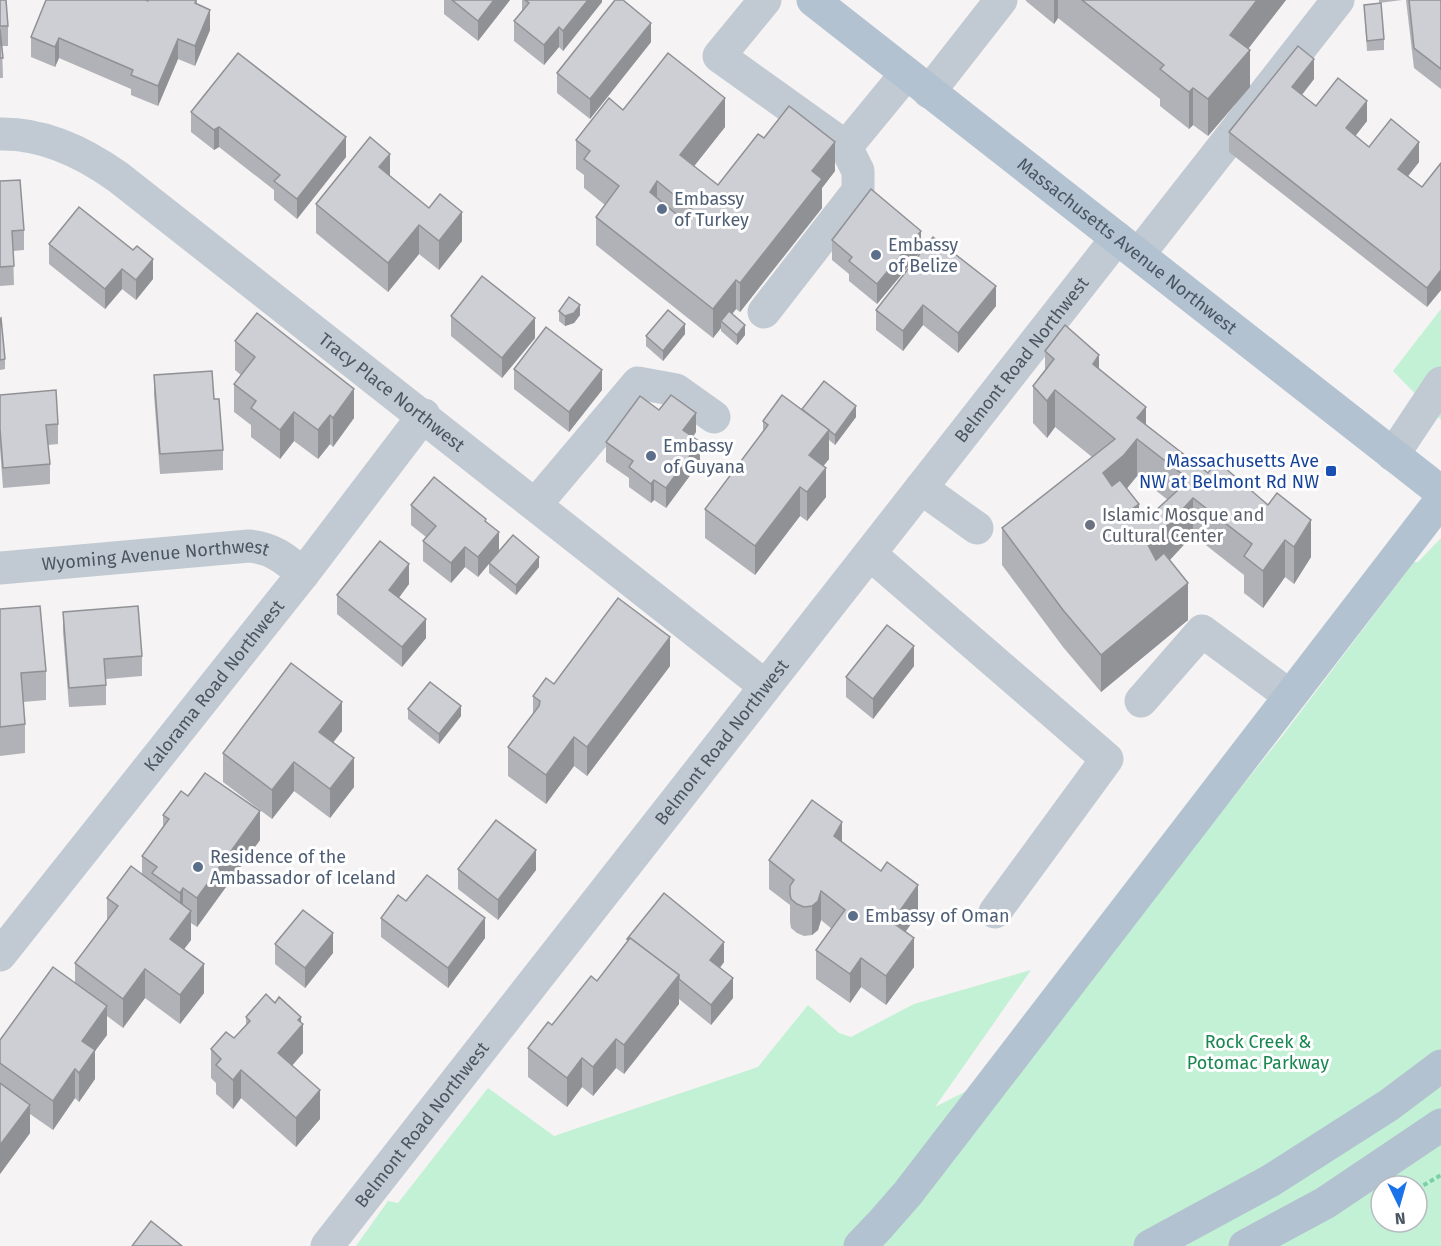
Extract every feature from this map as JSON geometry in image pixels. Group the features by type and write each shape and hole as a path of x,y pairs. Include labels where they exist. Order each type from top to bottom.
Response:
{"main road":[{"name":"Massachusetts Avenue Northwest","path":"813,0 1441,492"},
{"path":"860,1246 908,1192 1441,500"},
{"path":"1150,1246 1270,1181 1389,1105 1441,1066"},
{"path":"1245,1246 1325,1203 1441,1125"}],"street":[{"path":"764,312 858,191 858,171 846,147 718,56 765,0"},
{"path":"846,147 918,83 1001,0"},
{"name":"Belmont Road Northwest","path":"327,1246 921,488 1338,0"},
{"name":"Tracy Place Northwest","path":"0,134 48,140 86,155 102,165 424,415 765,686"},
{"path":"536,504 638,383 676,390 714,417"},
{"path":"1393,455 1441,383"},
{"name":"Kalorama Road Northwest","path":"0,955 303,573 424,415"},
{"path":"921,488 977,528"},
{"name":"Wyoming Avenue Northwest","path":"0,568 249,546 263,547 272,551 303,573"},
{"path":"870,554 1107,759 995,912"},
{"path":"1141,701 1202,632 1290,696"}],"green space":[{"path":"1441,309 1441,420 1393,371"},
{"name":"Rock Creek & Potomac Parkway","path":"1441,538 1441,1246 356,1246 388,1201 398,1203 488,1088 554,1136 758,1067 808,1005 839,1033 851,1037 914,1004 1031,970 935,1107 990,1079 1159,890 1283,735 1414,562 1418,562"}],"building":[{"path":"0,0 6,0 8,26 0,26"},
{"path":"46,0 196,0 195,3 210,10 195,46 178,39 158,86 131,75 133,70 59,38 55,47 31,37"},
{"path":"452,0 494,0 478,21"},
{"path":"525,0 588,0 563,31 559,27 544,45 514,21 529,3"},
{"path":"615,0 623,0 651,23 590,99 557,73"},
{"path":"1082,0 1257,0 1230,35 1250,50 1208,99 1193,88 1189,92 1160,69 1164,65"},
{"path":"1409,0 1441,0 1441,69 1414,48"},
{"path":"1381,3 1384,39 1367,41 1364,5"},
{"path":"0,29 3,58 0,58"},
{"path":"1298,46 1314,59 1292,87 1316,106 1338,78 1367,101 1346,128 1369,147 1391,119 1419,142 1398,169 1422,187 1441,163 1441,270 1427,288 1229,132"},
{"path":"238,53 346,137 297,199 274,181 280,175 219,127 214,130 191,112"},
{"name":"Embassy of Turkey","path":"668,53 725,98 680,155 718,185 758,134 764,138 789,106 835,142 812,171 822,179 740,283 736,280 713,309 596,217 619,186 584,159 590,151 576,140 609,98 623,110","holes":["657,181 696,213 688,224 650,192"]},
{"path":"370,137 390,154 379,167 429,208 440,194 462,212 439,241 419,225 388,263 316,204"},
{"path":"20,180 24,230 12,231 14,266 0,267 0,181"},
{"name":"Embassy of Belize","path":"871,189 921,231 877,284 849,261 852,257 832,240"},
{"path":"79,207 133,250 137,246 153,259 136,280 122,269 105,289 49,244"},
{"path":"933,237 996,286 958,333 923,305 903,331 876,310"},
{"path":"482,276 535,318 502,358 451,316"},
{"path":"569,297 580,305 574,313 565,316 559,311"},
{"path":"668,310 685,324 663,351 646,336"},
{"path":"729,311 745,325 737,335 721,321"},
{"path":"257,313 354,389 333,418 330,415 318,430 294,412 280,430 251,408 256,401 234,384 255,357 235,341"},
{"path":"0,319 5,359 0,360"},
{"path":"1065,325 1099,355 1093,364 1146,407 1137,418 1208,473 1217,461 1268,505 1277,493 1311,520 1294,547 1285,540 1263,571 1244,556 1252,544 1193,498 1169,524 1146,541 1156,560 1164,553 1188,583 1101,655 1063,610 1002,528 1115,439 1055,390 1047,401 1033,386 1054,359 1045,351","holes":["1137,439 1187,478 1178,490 1142,523 1132,509 1139,504 1120,480 1112,486 1103,473 1124,455"]},
{"path":"546,327 602,370 569,412 514,369"},
{"path":"212,371 214,399 219,399 223,450 160,454 154,375"},
{"path":"824,381 856,406 835,435 802,409"},
{"path":"56,390 58,424 46,425 50,464 3,468 0,395"},
{"name":"Embassy of Guyana","path":"671,395 696,413 683,430 700,442 666,488 654,480 651,484 629,467 633,461 606,442 640,396 659,410"},
{"path":"782,395 829,430 809,455 826,468 807,492 800,487 755,546 705,509 768,425 763,421"},
{"path":"434,477 499,532 478,557 465,547 451,563 423,541 436,526 411,505"},
{"path":"513,535 539,557 516,585 489,563"},
{"path":"380,541 409,564 389,590 426,619 402,647 337,595"},
{"path":"618,598 670,637 587,747 574,737 546,775 508,747 539,706 540,701 533,696 546,678 554,684"},
{"path":"40,606 46,671 21,673 25,724 0,727 0,609"},
{"path":"138,606 142,656 104,659 106,685 69,688 63,612"},
{"path":"887,625 914,646 873,699 846,677"},
{"path":"291,663 342,702 319,732 354,758 330,789 294,762 272,790 223,753"},
{"path":"430,682 461,706 439,734 408,709"},
{"name":"Residence of the Ambassador of Iceland","path":"205,773 260,811 197,898 183,888 180,893 152,873 157,867 142,856 169,819 163,815 181,791 188,796"},
{"name":"Embassy of Oman","path":"812,800 842,822 834,836 881,871 887,862 918,885 892,922 914,938 886,976 861,958 850,974 816,950 845,910 821,891 818,901 812,906 804,907 797,904 791,899 790,894 790,886 794,880 769,860"},
{"path":"496,820 536,850 498,900 458,869"},
{"path":"131,866 191,911 170,939 204,964 180,995 145,969 123,999 75,963 118,906 107,898"},
{"path":"427,875 485,918 448,968 381,918 398,895 406,901"},
{"path":"664,893 724,942 710,960 733,978 711,1005 679,979 679,975 630,938 627,939"},
{"path":"303,910 333,933 305,968 275,944"},
{"path":"630,938 679,975 624,1045 616,1039 593,1067 582,1058 567,1078 528,1048 548,1022 552,1025 591,976 597,981"},
{"path":"53,967 107,1006 82,1041 95,1050 79,1073 75,1069 53,1101 0,1063 0,1040"},
{"path":"266,994 275,1003 279,997 301,1017 298,1020 303,1024 278,1053 320,1090 296,1118 241,1070 233,1080 216,1065 221,1059 211,1049 226,1032 234,1038 250,1021 246,1017"},
{"path":"0,1083 30,1105 0,1145"},
{"path":"151,1221 182,1246 132,1246"}],"place":[{"name":"Embassy of Turkey","path":"662,209"},
{"name":"Embassy of Belize","path":"876,255"},
{"name":"Embassy of Guyana","path":"651,456"},
{"name":"Massachusetts Ave NW at Belmont Rd NW","path":"1331,471"},
{"name":"Islamic Mosque and Cultural Center","path":"1090,525"},
{"name":"Residence of the Ambassador of Iceland","path":"198,867"},
{"name":"Embassy of Oman","path":"853,916"}]}
